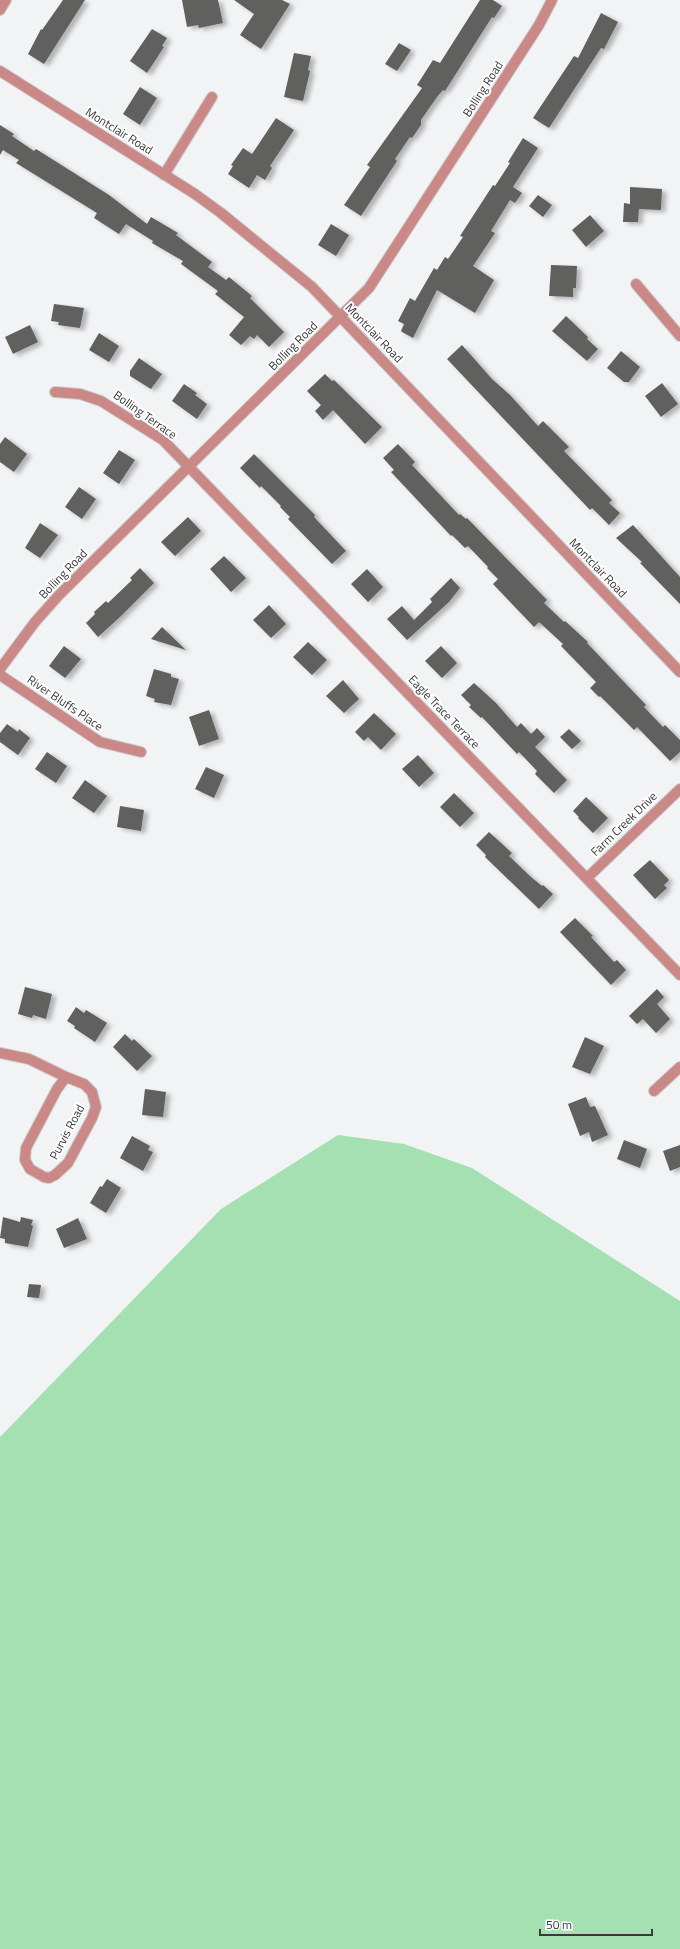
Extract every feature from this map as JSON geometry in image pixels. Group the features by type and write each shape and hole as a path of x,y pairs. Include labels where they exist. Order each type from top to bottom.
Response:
{"street":[{"path":"0,10 6,0"},
{"name":"Bolling Road","path":"0,669 35,622 59,595 190,467 369,288 386,264 539,25 552,0"},
{"name":"Montclair Road","path":"0,71 164,175 227,218 300,276 680,672"},
{"path":"164,175 212,97"},
{"path":"636,284 680,336"},
{"name":"Bolling Terrace","path":"55,392 80,394 101,400 163,440 190,467"},
{"name":"Eagle Trace Terrace","path":"190,467 680,975"},
{"name":"River Bluffs Place","path":"0,675 100,742 141,752"},
{"name":"Farm Creek Drive","path":"587,878 680,789"},
{"name":"Purvis Road","path":"0,1053 29,1059 84,1084 92,1092 96,1106 92,1118 68,1163 55,1175 49,1178 44,1177 30,1169 25,1160 26,1148 57,1089 66,1077"},
{"path":"654,1091 680,1067"}],"green space":[{"path":"338,1135 404,1144 472,1168 680,1301 680,1949 0,1949 0,1437 221,1209"}],"building":[{"path":"63,0 85,0 44,64 28,54 41,29 42,30"},
{"path":"182,0 218,0 223,23 199,28 198,25 187,27"},
{"path":"234,0 282,0 290,4 261,49 240,35 254,14"},
{"path":"480,0 493,0 502,6 494,18 492,17 445,91 443,90 437,97 421,120 421,125 412,138 410,137 395,159 397,161 361,216 344,205 370,167 367,165 422,88 417,85 433,60 440,63"},
{"path":"601,13 618,22 604,49 601,48 549,128 533,118 574,56 578,58"},
{"path":"152,29 167,38 162,46 164,47 147,73 130,61"},
{"path":"399,43 411,50 397,71 385,64"},
{"path":"294,53 311,56 308,70 310,71 303,101 284,97"},
{"path":"140,87 157,98 140,125 123,114"},
{"path":"276,118 294,130 270,166 272,168 265,180 257,175 249,188 228,174 233,166 231,165 243,148 252,154"},
{"path":"0,125 14,134 12,136 34,151 36,149 109,195 147,224 151,217 178,233 176,235 212,262 208,267 226,280 229,277 252,296 250,298 284,332 269,347 257,335 254,339 250,336 241,345 229,335 244,317 215,294 218,291 181,264 183,261 152,243 153,241 126,224 119,234 94,218 97,213 16,163 19,160 3,150 0,155"},
{"path":"523,138 538,148 513,187 522,193 515,203 510,200 491,231 495,233 473,266 494,280 475,313 437,290 413,338 402,332 401,331 404,324 398,321 410,298 415,301 434,268 437,270 445,257 448,259 463,237 460,236 493,185 495,186 510,163 508,162"},
{"path":"630,187 662,189 661,210 639,209 638,222 623,222 624,203 630,204"},
{"path":"538,195 552,205 543,217 529,206"},
{"path":"590,215 604,231 586,247 572,230"},
{"path":"331,224 349,235 336,256 318,245"},
{"path":"551,265 577,266 576,288 573,288 573,297 549,296"},
{"path":"54,304 84,308 80,328 58,325 59,322 51,321"},
{"path":"566,316 598,349 587,361 552,331"},
{"path":"30,325 38,342 13,354 5,337"},
{"path":"99,333 119,346 109,362 89,350"},
{"path":"462,345 492,379 510,395 538,426 543,421 569,447 564,451 612,500 609,503 620,513 609,525 592,508 590,510 447,359"},
{"path":"621,351 640,367 629,382 624,382 607,368"},
{"path":"139,358 162,374 151,389 130,376 130,371"},
{"path":"325,374 332,381 334,380 382,427 365,444 333,410 323,420 315,411 321,405 307,391"},
{"path":"662,383 678,404 661,417 645,396"},
{"path":"184,384 197,393 195,395 207,404 197,419 172,401"},
{"path":"5,437 27,454 14,472 0,462 0,444"},
{"path":"398,444 415,462 412,465 459,515 460,514 466,519 467,518 547,600 544,603 588,642 587,643 646,705 644,707 663,727 665,725 680,740 680,752 670,761 637,727 634,730 590,688 596,682 561,646 563,644 539,622 534,627 493,584 498,579 487,568 488,567 468,546 465,548 452,535 451,536 391,472 394,470 383,458"},
{"path":"119,450 135,460 119,484 103,473"},
{"path":"254,454 315,515 314,517 346,551 332,564 288,519 290,517 280,507 281,506 240,468"},
{"path":"79,487 96,499 82,519 65,507"},
{"path":"188,517 201,531 175,556 161,542"},
{"path":"40,523 58,535 40,558 25,548"},
{"path":"633,525 680,577 680,604 640,563 642,562 616,538"},
{"path":"224,556 246,578 231,592 210,569"},
{"path":"140,568 154,583 98,637 86,623 95,614 94,612 106,601 108,603 132,580 130,578"},
{"path":"367,569 383,587 368,602 351,584"},
{"path":"451,578 460,588 449,602 407,640 387,619 402,606 414,620 432,602 430,599"},
{"path":"269,605 286,624 271,638 253,620"},
{"path":"162,627 186,650 151,639"},
{"path":"308,642 327,660 312,675 293,657"},
{"path":"64,646 81,659 65,678 49,666"},
{"path":"441,646 457,663 442,678 425,661"},
{"path":"154,669 171,674 171,677 179,679 171,705 154,702 155,699 146,696"},
{"path":"343,680 359,699 344,713 326,696"},
{"path":"474,683 496,703 517,727 521,723 531,734 537,728 545,737 535,747 567,780 554,793 535,774 537,771 519,752 517,754 482,717 481,718 469,707 471,705 461,695"},
{"path":"209,710 219,739 199,746 189,717"},
{"path":"374,713 396,734 381,750 368,737 364,741 355,732"},
{"path":"7,724 18,732 19,729 30,738 18,755 0,742 0,733"},
{"path":"569,729 581,741 572,749 560,737"},
{"path":"47,752 67,766 56,783 35,769"},
{"path":"418,755 434,773 419,787 402,769"},
{"path":"206,767 224,775 214,798 195,789"},
{"path":"85,780 107,796 94,813 72,798"},
{"path":"454,793 474,813 460,827 440,807"},
{"path":"586,797 608,818 593,833 573,811"},
{"path":"120,806 144,810 141,831 117,827"},
{"path":"489,832 512,853 509,856 531,877 553,894 539,909 485,857 486,855 476,845"},
{"path":"650,860 669,880 664,885 667,888 655,899 633,875"},
{"path":"575,918 593,936 591,937 614,962 617,960 626,970 611,985 560,932"},
{"path":"25,987 52,994 46,1019 33,1015 32,1018 18,1014"},
{"path":"657,989 664,997 657,1004 670,1019 656,1033 643,1019 637,1024 629,1016"},
{"path":"76,1007 84,1013 86,1010 107,1023 95,1042 74,1028 75,1026 67,1021"},
{"path":"125,1034 132,1041 134,1039 152,1056 137,1071 113,1047"},
{"path":"585,1037 604,1046 590,1074 572,1067"},
{"path":"145,1089 166,1092 163,1117 142,1115"},
{"path":"586,1097 590,1107 595,1106 608,1135 592,1142 589,1132 580,1136 568,1104"},
{"path":"132,1136 150,1146 148,1150 153,1152 143,1171 120,1158"},
{"path":"624,1140 647,1149 640,1168 617,1159"},
{"path":"680,1145 680,1167 670,1171 663,1151"},
{"path":"107,1179 121,1188 106,1213 90,1203 100,1186 102,1187"},
{"path":"3,1217 20,1222 21,1217 33,1220 28,1247 5,1243 5,1239 0,1238"},
{"path":"78,1218 87,1239 64,1248 56,1229"},
{"path":"29,1284 41,1285 39,1298 27,1297"}]}
